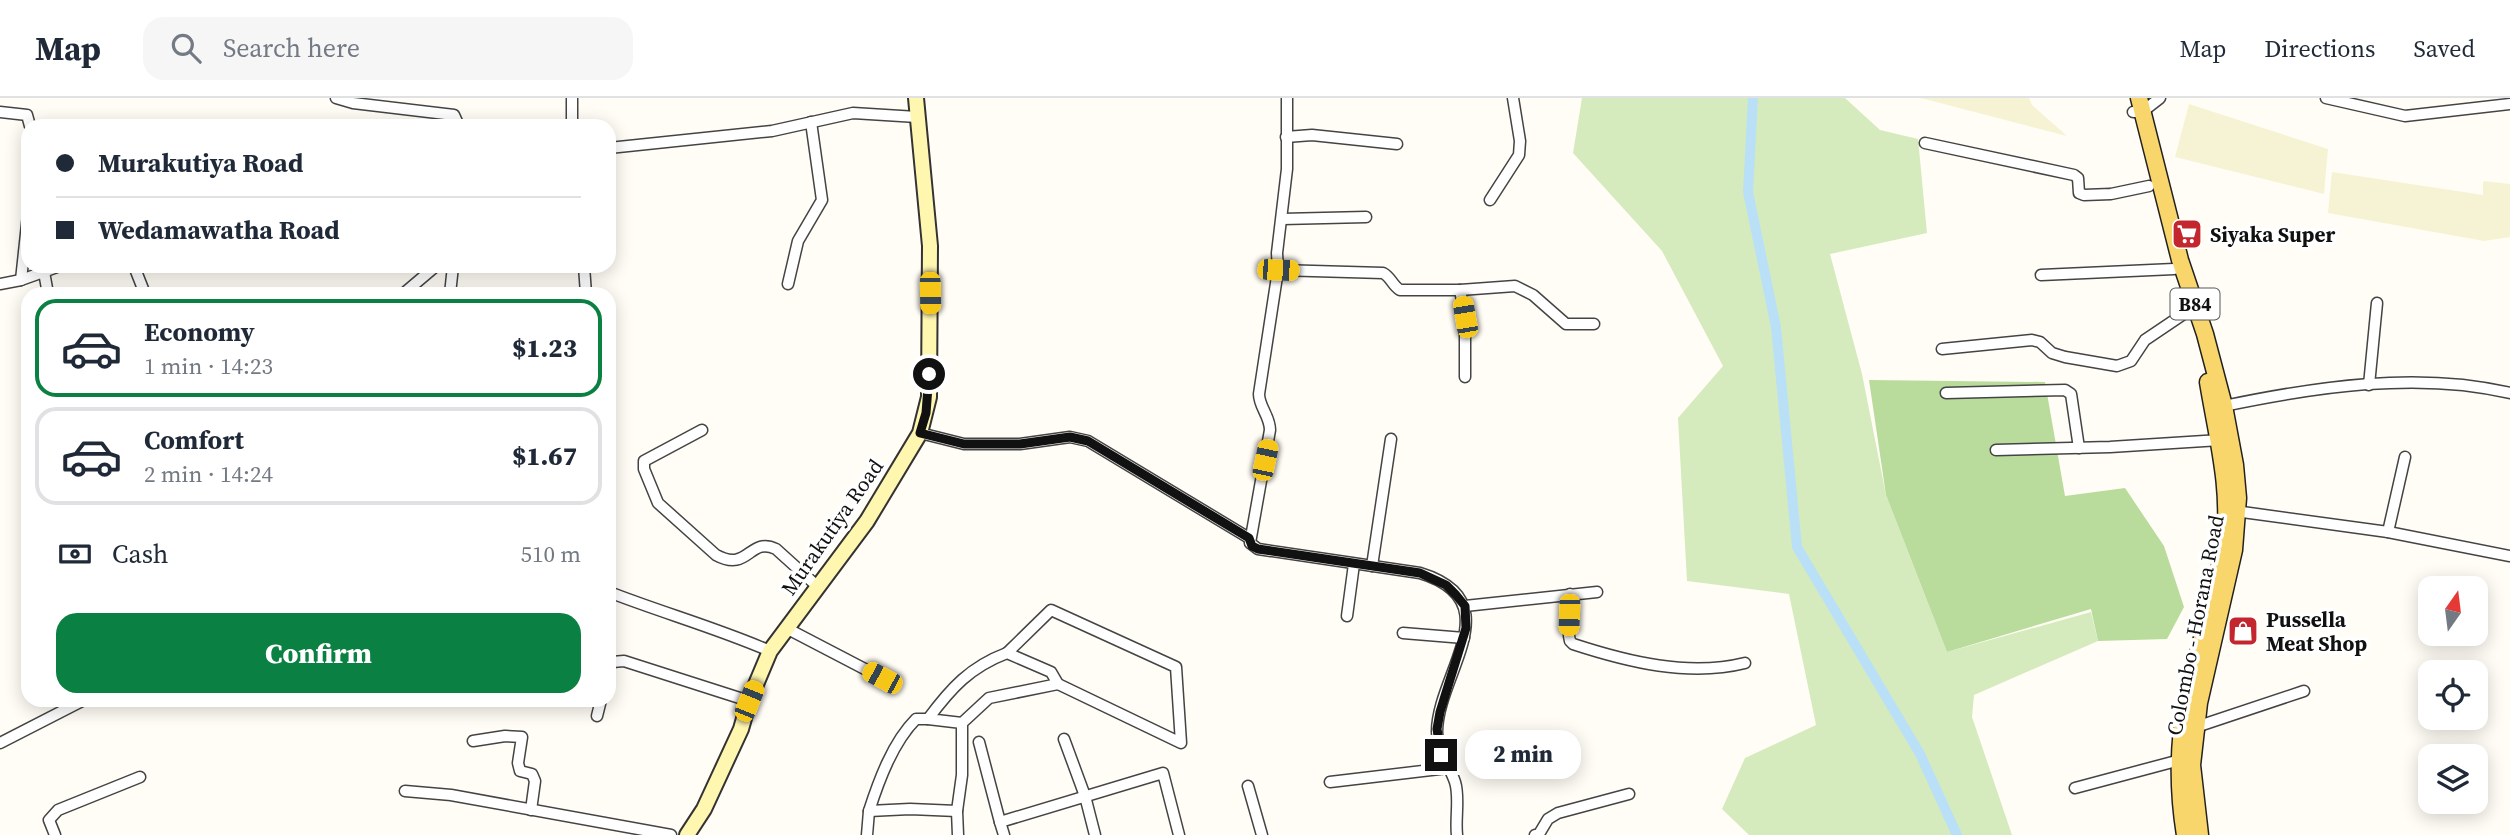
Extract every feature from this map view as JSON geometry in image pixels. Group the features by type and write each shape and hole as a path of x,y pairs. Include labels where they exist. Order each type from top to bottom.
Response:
{"main road":[{"name":"Colombo - Horana Road","path":"2136,105 2148,186 2206,369 2233,511 2186,704 2180,760 2185,835"},
{"name":"Colombo - Horana Road","path":"2136,105 2180,260 2206,334 2235,465 2234,550 2199,703 2192,765 2200,835"}],"street":[{"path":"336,98 353,103 454,115 456,119"},
{"path":"572,98 572,119"},
{"name":"Murakutiya Road","path":"687,835 704,809 741,729 749,701 770,651 867,521 920,433 929,397 931,300 930,246 916,98"},
{"path":"1287,98 1287,169 1278,270 1259,394 1259,401 1270,423 1249,538 1252,546 1258,549 1404,570 1433,577 1446,585 1465,606 1467,617 1464,638 1437,729 1441,755 1455,781 1457,835"},
{"path":"1490,200 1519,155 1520,141 1513,98"},
{"path":"2136,105 2160,98"},
{"path":"2326,98 2405,116 2492,101 2510,104"},
{"path":"0,112 27,115 28,119"},
{"path":"616,147 772,131 853,113 917,117"},
{"path":"789,284 798,241 821,200 811,122"},
{"path":"1286,137 1312,135 1397,144"},
{"path":"1925,143 2074,176 2078,178 2080,193 2084,195 2111,194 2148,186"},
{"path":"1282,219 1366,217"},
{"path":"2041,275 2174,269"},
{"path":"1278,270 1383,272 1400,290 1461,290 1515,286 1533,295 1566,324 1594,324"},
{"path":"21,280 22,273"},
{"path":"0,284 41,273"},
{"path":"411,287 428,273"},
{"path":"1461,290 1465,317 1465,377"},
{"path":"2369,385 2376,303"},
{"path":"1942,349 2032,340 2065,357 2117,366 2131,361 2145,341 2188,310"},
{"path":"2224,406 2289,392 2426,382 2475,385 2510,393"},
{"path":"1946,393 2065,390 2071,394 2079,448"},
{"path":"702,430 643,461 658,503 724,560 740,560 756,547 769,545 817,586"},
{"path":"920,433 964,444 1020,444 1070,437 1088,441 1249,538"},
{"path":"1372,566 1391,439"},
{"path":"1996,450 2220,440"},
{"path":"2388,533 2405,457"},
{"path":"2233,511 2388,533 2510,556"},
{"path":"1348,616 1354,564"},
{"path":"1465,606 1597,592"},
{"path":"1570,594 1569,636 1573,644 1631,660 1684,668 1717,669 1745,663"},
{"path":"616,595 723,631 770,651"},
{"path":"928,719 960,680 984,662 1007,653 1051,610 1176,667 1181,743 1058,684 1051,673 1007,653"},
{"path":"786,628 882,678"},
{"path":"1403,633 1464,638"},
{"path":"616,662 624,661 749,701"},
{"path":"958,835 962,723 989,698 1058,684"},
{"path":"2196,727 2263,707 2304,691"},
{"path":"0,743 70,707"},
{"path":"597,716 599,707"},
{"path":"867,835 869,811 875,793 905,730 916,719 962,723"},
{"path":"472,741 505,736 522,737 518,763 520,771 532,774 535,781 531,810"},
{"path":"1064,739 1085,796 1095,835"},
{"path":"979,742 1004,835"},
{"path":"2075,788 2180,760"},
{"path":"1330,782 1448,768"},
{"path":"1000,822 1163,773 1180,835"},
{"path":"55,835 49,820 58,810 140,777"},
{"path":"1248,786 1262,835"},
{"path":"405,791 451,795 671,835"},
{"path":"1535,835 1543,829 1548,818 1558,813 1629,794"},
{"path":"869,811 957,811"}],"shaded area":[{"path":"1921,98 2029,98 2032,105 2067,136"},
{"path":"2189,104 2328,149 2324,194 2175,157"},
{"path":"2332,172 2483,195 2483,181 2510,184 2510,237 2484,241 2328,213"}],"green space":[{"path":"1582,98 1845,98 1880,130 1918,139 1927,233 1830,254 1862,374 1886,495 1947,652 2091,612 2098,641 1974,695 1972,717 2012,835 1749,835 1722,809 1745,758 1816,725 1789,594 1687,581 1678,418 1723,366 1662,251 1573,153"},
{"path":"1869,380 2045,382 2065,496 2125,488 2164,546 2184,607 2167,639 2098,641 2091,609 1947,652 1886,495"}],"waterway":[{"path":"1753,98 1748,192 1776,327 1797,547 1920,754 1957,835"}],"place":[{"name":"Siyaka Super","path":"2187,234"},
{"name":"Pussella Meat Shop","path":"2243,631"}],"route":[{"path":"929,374 929,397 920,433 964,444 1020,444 1070,437 1088,441 1249,538 1252,546 1258,549 1420,573 1446,585 1465,606 1467,617 1464,638 1440,712 1437,741 1441,755"}]}
